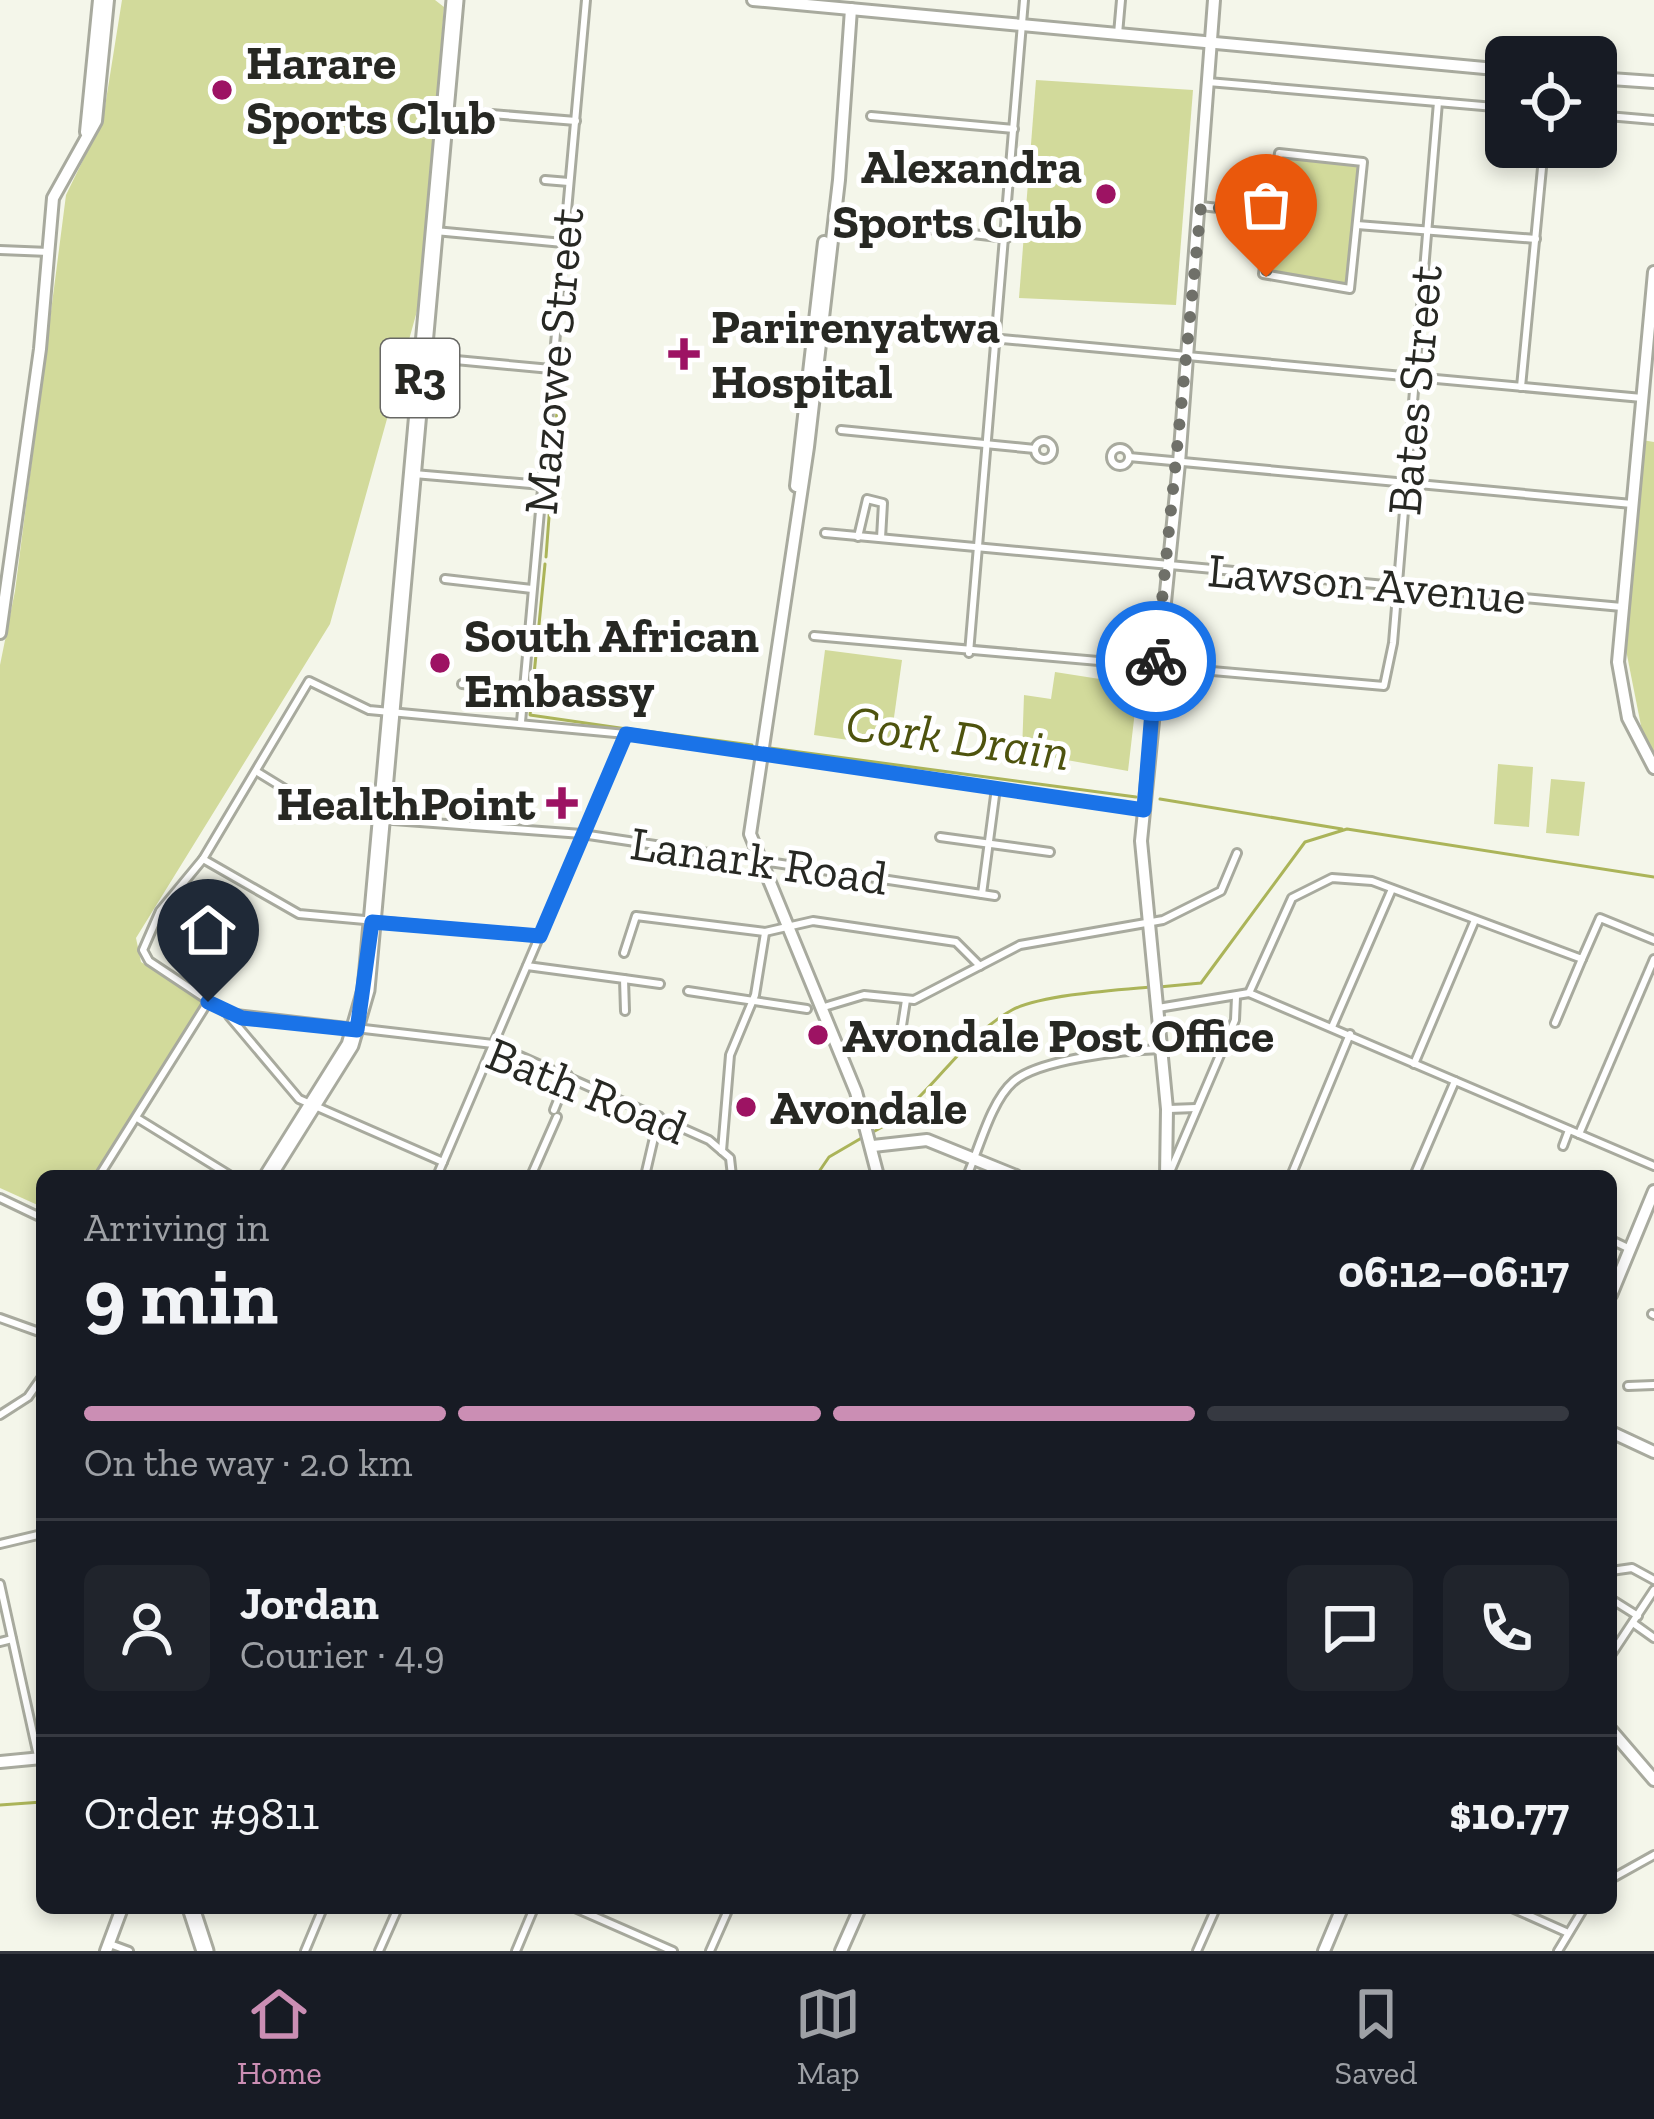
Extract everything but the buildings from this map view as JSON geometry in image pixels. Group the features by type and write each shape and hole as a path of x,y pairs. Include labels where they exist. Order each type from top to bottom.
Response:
{"highway":[{"name":"R3","path":"272,1170 357,1030 372,922 454,0"},
{"path":"196,1914 205,1951"}],"main road":[{"path":"0,633 40,349 53,198 98,112 103,0"},
{"path":"753,0 851,5 1485,68"},
{"path":"1167,1170 1167,1109 1146,923 1144,810 1165,564 1179,463 1214,0"},
{"path":"851,5 838,179 750,813 757,860 824,1007 867,1123 877,1170"},
{"path":"1617,79 1654,82"},
{"path":"1654,272 1620,681 1633,731 1654,768"},
{"path":"873,1146 926,1140 1002,1170"},
{"path":"1617,1280 1654,1191"},
{"path":"1617,1435 1654,1451"},
{"path":"1617,1737 1654,1780"},
{"path":"0,1762 36,1758"},
{"path":"107,1947 120,1914"},
{"path":"841,1951 857,1914"},
{"path":"1324,1951 1338,1914"}],"street":[{"name":"Mazowe Street","path":"521,722 586,0"},
{"path":"969,653 1024,0"},
{"path":"1118,34 1121,0"},
{"path":"1208,82 1485,106"},
{"name":"Bates Street","path":"1156,666 1380,687 1389,679 1438,102"},
{"path":"479,113 576,121"},
{"path":"871,116 1014,129"},
{"path":"1617,117 1654,120"},
{"path":"1279,153 1359,159 1364,165 1358,225 1354,284 1347,289 1264,276 1279,153"},
{"path":"1521,387 1542,168"},
{"path":"545,180 568,182"},
{"path":"1201,206 1270,214"},
{"path":"861,221 1007,238"},
{"path":"1358,225 1536,239"},
{"path":"432,231 563,243"},
{"path":"0,250 49,252"},
{"path":"851,325 1642,398"},
{"path":"422,357 551,369"},
{"path":"841,430 1035,449"},
{"path":"1640,437 1654,439"},
{"path":"1130,457 1632,504"},
{"path":"412,474 542,485"},
{"path":"858,537 862,502 877,500 883,502 881,539"},
{"name":"Lawson Avenue","path":"825,533 1623,608"},
{"path":"445,579 532,589"},
{"path":"814,636 1156,666"},
{"path":"540,936 289,911 203,859 259,773 307,684 320,684 362,708 391,713 626,734 1144,810"},
{"path":"462,684 524,689"},
{"path":"440,1170 626,734"},
{"name":"Lanark Road","path":"259,773 316,808 381,820 582,834 995,896"},
{"path":"982,894 996,788"},
{"path":"940,837 1050,852"},
{"path":"824,1007 864,995 920,999 1020,945 1146,923 1221,891 1237,854"},
{"name":"Bath Road","path":"203,859 160,910 143,950 149,961 208,1002 227,1013 493,1044 659,1116 722,1150 730,1170"},
{"path":"1249,993 1284,909 1300,890 1346,877 1582,958"},
{"path":"1332,1027 1392,889"},
{"path":"624,953 636,916 765,932 813,921 956,942 981,966"},
{"path":"1556,1023 1600,918 1654,940"},
{"path":"1414,1064 1475,920"},
{"path":"722,1150 731,1049 753,1001 765,932"},
{"path":"1579,1134 1654,959"},
{"path":"527,966 661,984"},
{"path":"624,979 625,1011"},
{"path":"688,991 807,1009"},
{"path":"1157,1009 1249,993 1654,1166"},
{"path":"1170,1170 1234,1020 1236,997"},
{"path":"899,1045 906,1000"},
{"path":"103,1170 208,1002"},
{"path":"227,1013 284,1085 314,1107 443,1162"},
{"path":"1294,1170 1350,1034"},
{"path":"970,1170 1004,1094 1018,1078 1098,1056 1161,1049"},
{"path":"533,1170 568,1075"},
{"path":"1417,1170 1455,1081"},
{"path":"1167,1109 1196,1108"},
{"path":"646,1170 659,1116"},
{"path":"136,1117 221,1170"},
{"path":"1563,1146 1569,1130"},
{"path":"0,1198 36,1215"},
{"path":"1617,1243 1630,1249"},
{"path":"0,1318 36,1332"},
{"path":"1628,1386 1654,1384"},
{"path":"0,1415 28,1397 36,1386"},
{"path":"0,1544 36,1535"},
{"path":"1617,1569 1632,1568 1654,1580"},
{"path":"0,1584 36,1741"},
{"path":"1617,1646 1654,1590"},
{"path":"1617,1604 1654,1638"},
{"path":"0,1642 12,1639"},
{"path":"1617,1876 1654,1855"},
{"path":"305,1951 320,1914"},
{"path":"380,1951 395,1914"},
{"path":"516,1951 531,1914"},
{"path":"589,1914 673,1951"},
{"path":"710,1951 725,1914"},
{"path":"1197,1951 1213,1914"},
{"path":"1526,1914 1566,1932"},
{"path":"1558,1951 1580,1914"},
{"path":"107,1947 128,1951"}],"green space":[{"path":"122,0 435,0 444,7 422,293 330,624 136,938 141,962 203,1000 100,1170 36,1170 36,1204 0,1188 0,665 15,591 66,195 103,119"},
{"name":"Alexandra Sports Club","path":"1036,80 1193,90 1176,305 1019,298"},
{"path":"1277,153 1363,159 1352,288 1262,276"},
{"path":"1642,440 1654,442 1654,757 1645,746 1625,645"},
{"path":"825,650 902,660 890,746 814,735"},
{"path":"1055,672 1138,685 1128,771 1022,752 1024,695 1051,699"},
{"path":"1498,764 1533,767 1529,827 1494,824"},
{"path":"1551,779 1585,782 1579,836 1546,833"}],"waterway":[{"name":"Cork Drain","path":"546,557 558,398"},
{"name":"Cork Drain","path":"545,564 530,715 627,729"},
{"name":"Cork Drain","path":"630,729 752,745"},
{"name":"Cork Drain","path":"770,748 1136,797"},
{"name":"Cork Drain","path":"1160,799 1342,829"},
{"path":"1159,987 1201,983 1305,842 1347,829 1654,877"},
{"path":"873,1132 911,1105 975,1038 1012,1010 1059,997 1150,987"},
{"path":"820,1170 829,1157 865,1136"},
{"path":"0,1805 36,1802"}],"way so far":[{"path":"1156,661 1201,206 1270,214 1262,271 1266,277"}],"place":[{"name":"Harare Sports Club","path":"222,90"},
{"name":"Alexandra Sports Club","path":"1106,194"},
{"name":"Parirenyatwa Hospital","path":"684,354"},
{"name":"South African Embassy","path":"440,663"},
{"name":"HealthPoint","path":"562,803"},
{"name":"Avondale Post Office","path":"818,1035"},
{"name":"Avondale","path":"746,1107"}],"route":[{"path":"208,1002 242,1018 357,1030 372,922 540,936 626,734 1144,810 1156,661"}]}
